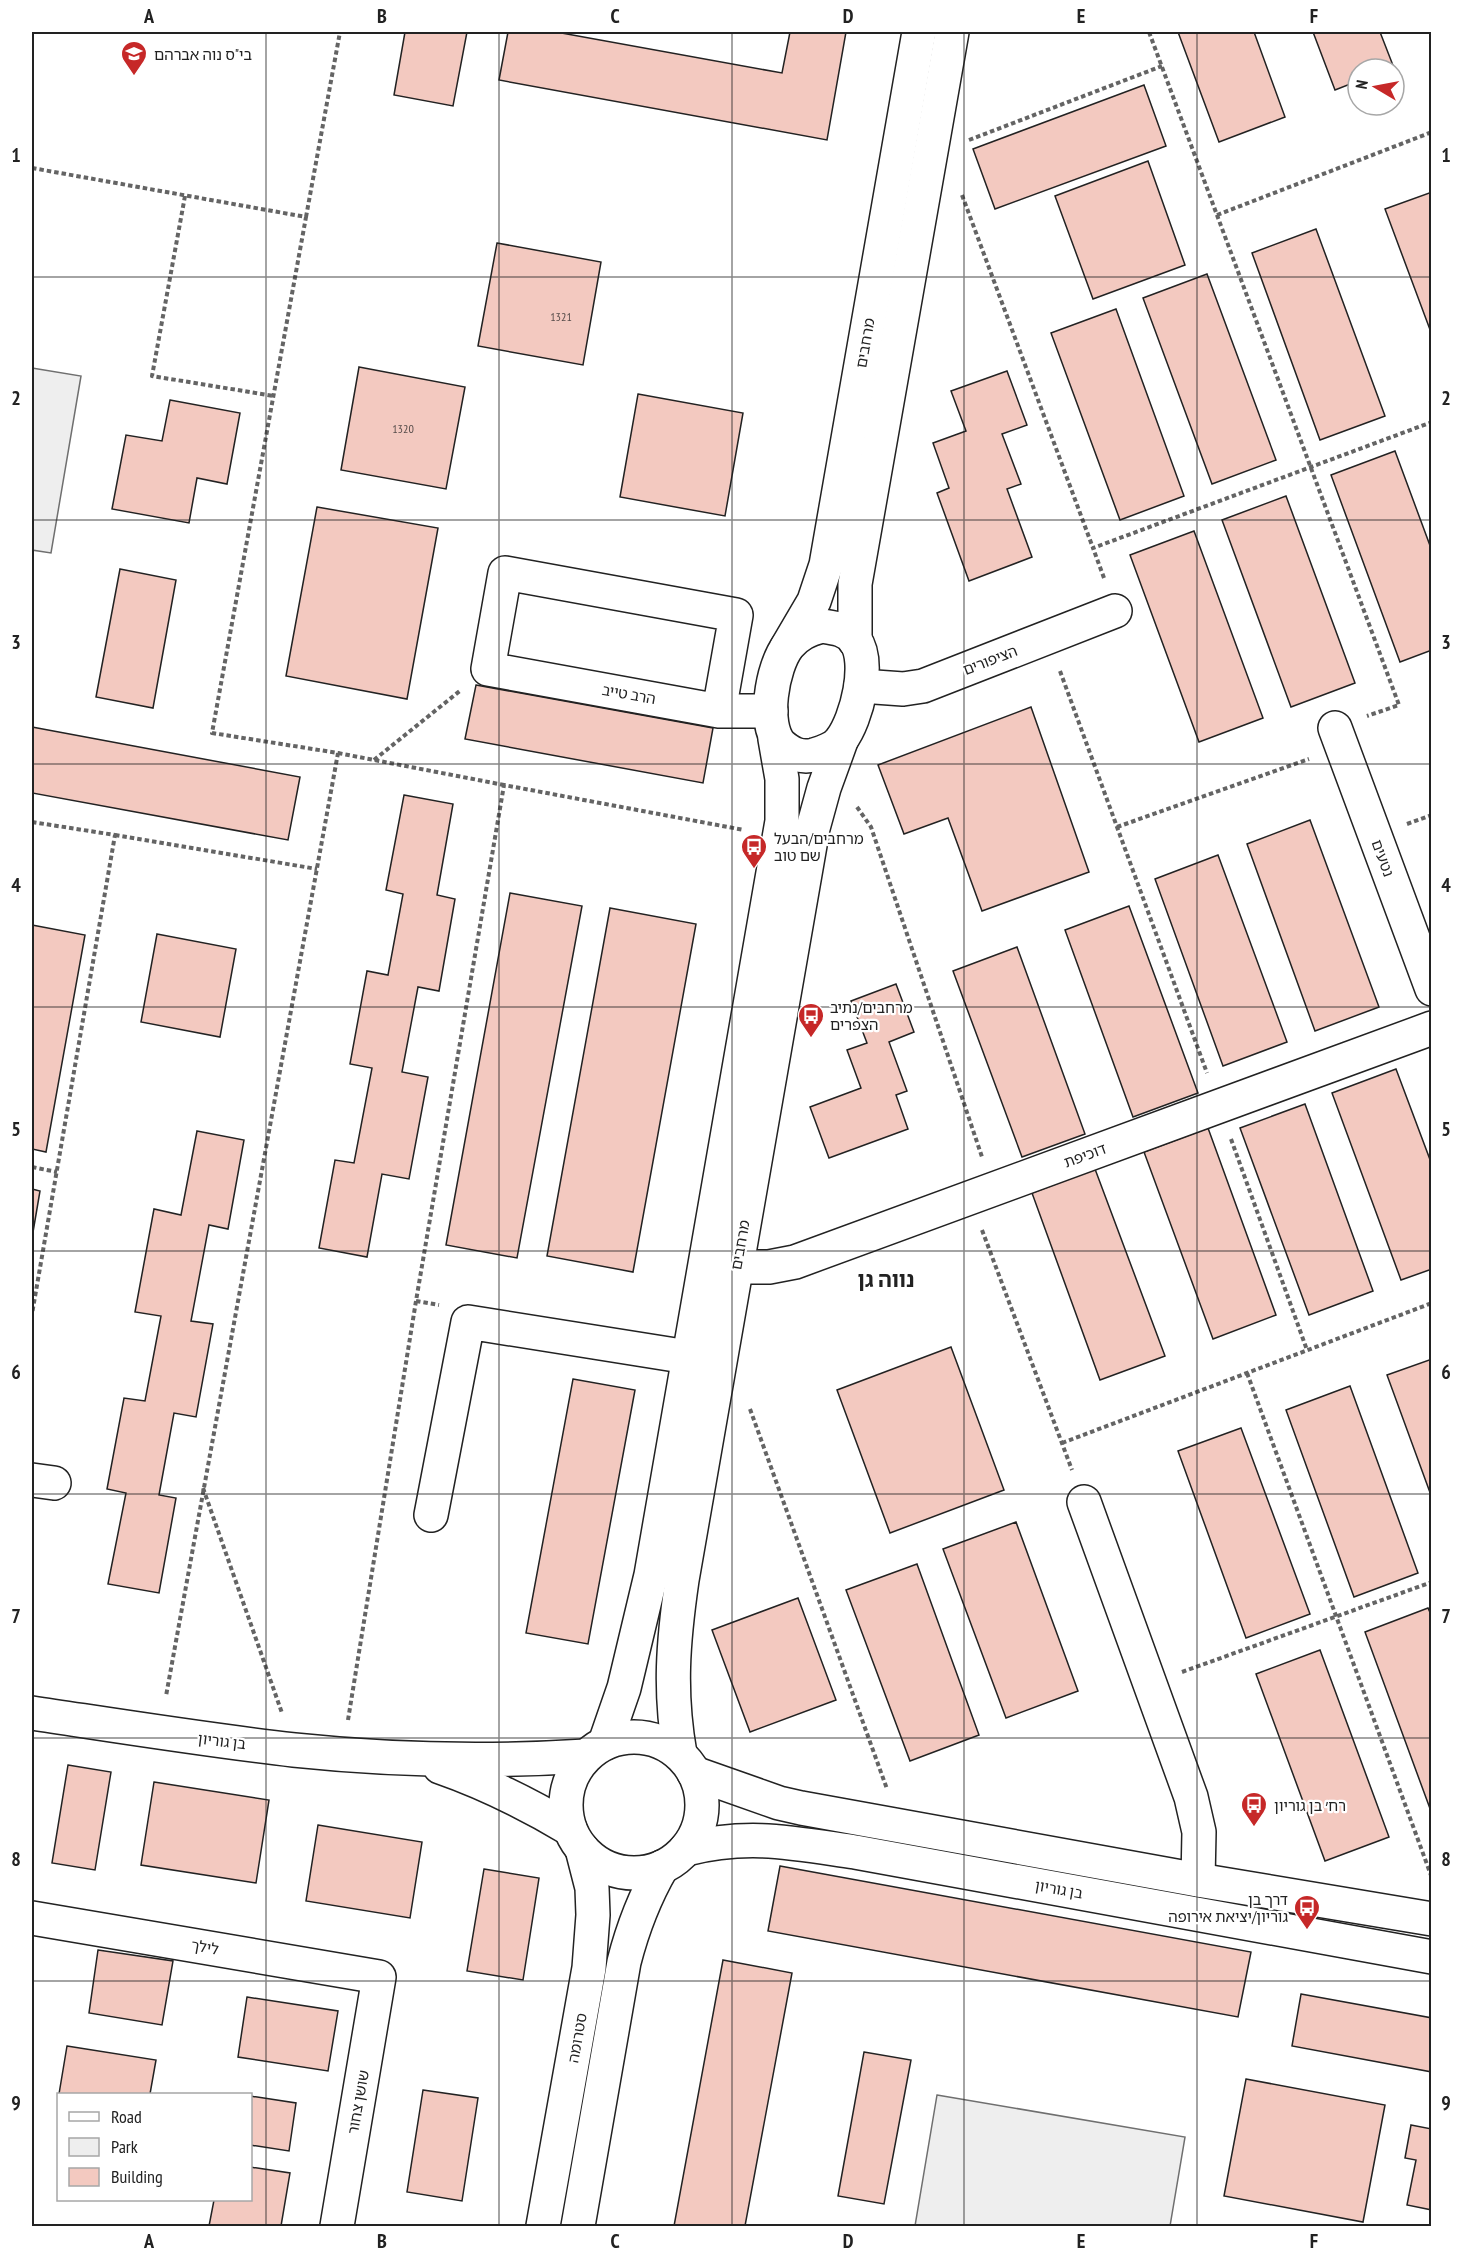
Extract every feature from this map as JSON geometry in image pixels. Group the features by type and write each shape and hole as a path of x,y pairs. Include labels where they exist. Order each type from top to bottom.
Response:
{"street":[{"name":"מרחבים","path":"787,647 814,601 826,565 919,32"},
{"path":"773,725 790,753 807,756 827,751 841,741 854,717 861,686 862,663 855,641 855,584 952,32"},
{"path":"488,669 505,573 528,577 736,615 719,711"},
{"name":"הציפורים","path":"861,686 903,689 923,686 1115,611"},
{"path":"674,1858 638,1873 619,1871 596,1861 576,1839 566,1814 566,1795 571,1777 595,1749 624,1688 651,1575 779,836 783,801 771,695 778,667 787,647 804,631 822,626 842,629 855,641"},
{"name":"הרב טייב","path":"488,669 719,711 773,725"},
{"name":"נטעים","path":"1338,737 1431,989"},
{"name":"מרחבים","path":"687,1763 672,1700 675,1624 813,828 841,741"},
{"name":"דוכיפת","path":"736,1267 769,1267 795,1262 1431,1028"},
{"path":"431,1515 468,1322 688,1357"},
{"path":"1084,1502 1191,1797 1199,1832 1198,1880"},
{"name":"בן גוריון","path":"32,1713 159,1733 342,1754 505,1760 595,1749"},
{"path":"595,1749 626,1737 643,1737 660,1742 687,1763 779,1803 1198,1880 1431,1919"},
{"name":"בן גוריון","path":"413,1757 471,1778 540,1811 576,1839"},
{"path":"578,2226 624,1962 634,1924 648,1891 697,1831 701,1813 700,1790 687,1763"},
{"name":"סטרומה","path":"543,2226 590,1968 592,1888 576,1839"},
{"name":"בן גוריון","path":"674,1858 712,1842 785,1841 1431,1957"},
{"name":"לילך","path":"32,1918 379,1977"},
{"name":"שושן צחור","path":"337,2226 379,1977"}],"path":[{"path":"340,32 212,733 338,753 779,836"},
{"path":"1149,32 1399,705"},
{"path":"930,155 1161,66"},
{"path":"1217,215 1431,132"},
{"path":"32,168 306,217"},
{"path":"961,194 1094,548 1115,611"},
{"path":"186,195 152,376 274,396"},
{"path":"1094,548 1431,422"},
{"path":"1048,637 1307,1350"},
{"path":"373,760 488,669"},
{"path":"1117,827 1338,737"},
{"path":"159,1733 338,753"},
{"path":"342,1754 504,785"},
{"path":"824,788 858,807 872,827 981,1193 1062,1443 1084,1502"},
{"path":"32,822 317,869"},
{"path":"32,1314 115,835"},
{"path":"32,1167 57,1172"},
{"path":"1062,1443 1431,1303"},
{"path":"1247,1373 1431,1878"},
{"path":"748,1404 901,1826"},
{"path":"203,1486 295,1750"},
{"path":"1150,1684 1431,1582"}],"green space":[{"path":"32,368 81,376 51,553 32,550"},
{"path":"937,2095 1185,2137 1170,2226 915,2226"}],"building":[{"path":"405,32 467,32 453,106 394,95"},
{"path":"508,32 556,32 782,73 790,32 846,32 827,140 499,80"},
{"path":"1178,32 1254,32 1285,117 1219,142"},
{"path":"1313,32 1380,32 1390,57 1346,57 1346,86 1335,90"},
{"path":"1144,85 1166,146 995,209 973,149"},
{"path":"1148,161 1185,265 1093,299 1055,196"},
{"path":"1432,192 1432,335 1385,209"},
{"path":"1316,229 1385,416 1320,440 1252,253"},
{"path":"497,243 601,262 583,365 478,346"},
{"path":"1207,274 1276,460 1212,484 1143,298"},
{"path":"1116,309 1184,496 1120,520 1051,333"},
{"path":"359,367 465,387 446,489 341,470"},
{"path":"1007,371 1027,425 1002,434 1021,484 1007,489 1032,557 969,581 937,493 949,488 933,443 966,431 951,391"},
{"path":"638,394 743,413 725,516 620,497"},
{"path":"170,400 240,413 227,484 197,478 189,523 112,509 126,435 162,441"},
{"path":"1395,451 1432,551 1432,650 1400,662 1331,475"},
{"path":"1286,496 1355,683 1291,707 1222,520"},
{"path":"317,507 438,528 407,699 286,676"},
{"path":"1194,531 1263,718 1199,742 1130,555"},
{"path":"120,569 176,580 153,708 96,697"},
{"path":"476,685 713,728 703,783 465,739"},
{"path":"1031,707 1089,872 982,911 948,818 904,834 878,765"},
{"path":"32,727 300,777 288,840 32,793"},
{"path":"404,795 453,804 437,895 455,899 439,991 418,987 402,1072 428,1077 409,1179 382,1174 367,1257 319,1248 335,1160 354,1163 372,1068 350,1064 367,971 388,975 403,894 386,890"},
{"path":"1310,820 1379,1007 1315,1031 1247,844"},
{"path":"1218,855 1287,1042 1223,1066 1155,879"},
{"path":"510,893 582,906 517,1258 446,1245"},
{"path":"1129,906 1198,1093 1133,1117 1065,930"},
{"path":"610,908 696,924 633,1272 547,1256"},
{"path":"32,925 85,935 46,1152 32,1149"},
{"path":"157,934 236,949 220,1037 141,1022"},
{"path":"1017,947 1085,1134 1022,1157 953,971"},
{"path":"896,984 914,1032 889,1042 907,1091 896,1095 908,1129 829,1158 810,1107 861,1088 847,1050 867,1043 851,1001"},
{"path":"1396,1069 1432,1165 1432,1269 1401,1280 1332,1093"},
{"path":"1305,1104 1373,1291 1309,1315 1240,1128"},
{"path":"1208,1128 1276,1315 1213,1339 1144,1152"},
{"path":"197,1131 244,1140 228,1229 209,1225 191,1321 213,1324 196,1417 174,1413 159,1495 176,1498 159,1593 108,1584 126,1493 107,1489 124,1398 145,1401 161,1316 135,1312 154,1209 181,1215"},
{"path":"1095,1169 1165,1356 1100,1380 1032,1193"},
{"path":"32,1189 40,1191 32,1238"},
{"path":"951,1347 1004,1490 890,1533 837,1390"},
{"path":"1432,1359 1432,1498 1387,1375"},
{"path":"573,1379 635,1390 588,1644 526,1633"},
{"path":"1350,1386 1418,1573 1354,1597 1286,1410"},
{"path":"1241,1428 1310,1614 1246,1638 1178,1451"},
{"path":"1016,1522 1078,1691 1006,1718 943,1549"},
{"path":"917,1564 979,1735 910,1761 846,1590"},
{"path":"798,1598 836,1700 750,1732 712,1630"},
{"path":"1428,1608 1432,1617 1432,1814 1365,1632"},
{"path":"1320,1650 1389,1837 1325,1861 1256,1674"},
{"path":"68,1765 111,1772 95,1870 52,1863"},
{"path":"154,1782 269,1800 256,1883 141,1865"},
{"path":"318,1825 422,1842 410,1918 306,1901"},
{"path":"780,1866 1251,1952 1238,2017 768,1931"},
{"path":"484,1869 539,1878 523,1980 467,1971"},
{"path":"98,1950 173,1961 162,2025 89,2013"},
{"path":"723,1960 792,1973 745,2226 674,2226"},
{"path":"1301,1994 1432,2018 1432,2072 1292,2046"},
{"path":"247,1997 338,2011 328,2071 238,2057"},
{"path":"67,2046 156,2060 150,2093 59,2093"},
{"path":"864,2052 911,2060 884,2204 838,2196"},
{"path":"1246,2079 1385,2105 1363,2222 1224,2196"},
{"path":"423,2090 478,2098 462,2201 407,2192"},
{"path":"252,2096 296,2103 289,2151 252,2145"},
{"path":"1411,2125 1432,2129 1432,2210 1407,2205 1416,2160 1405,2158"},
{"path":"252,2167 290,2173 281,2226 209,2226 214,2201 252,2201"}],"place":[{"name":"בי\"ס נוה אברהם","path":"134,77"},
{"name":"מרחבים/הבעל שם טוב","path":"754,870"},
{"name":"מרחבים/נתיב הצפרים","path":"811,1039"},
{"name":"רח׳ בן גוריון","path":"1254,1828"},
{"name":"דרך בן גוריון/יציאת אירופה","path":"1307,1931"}],"district":[{"name":"נווה גן","path":"886,1279"}]}
